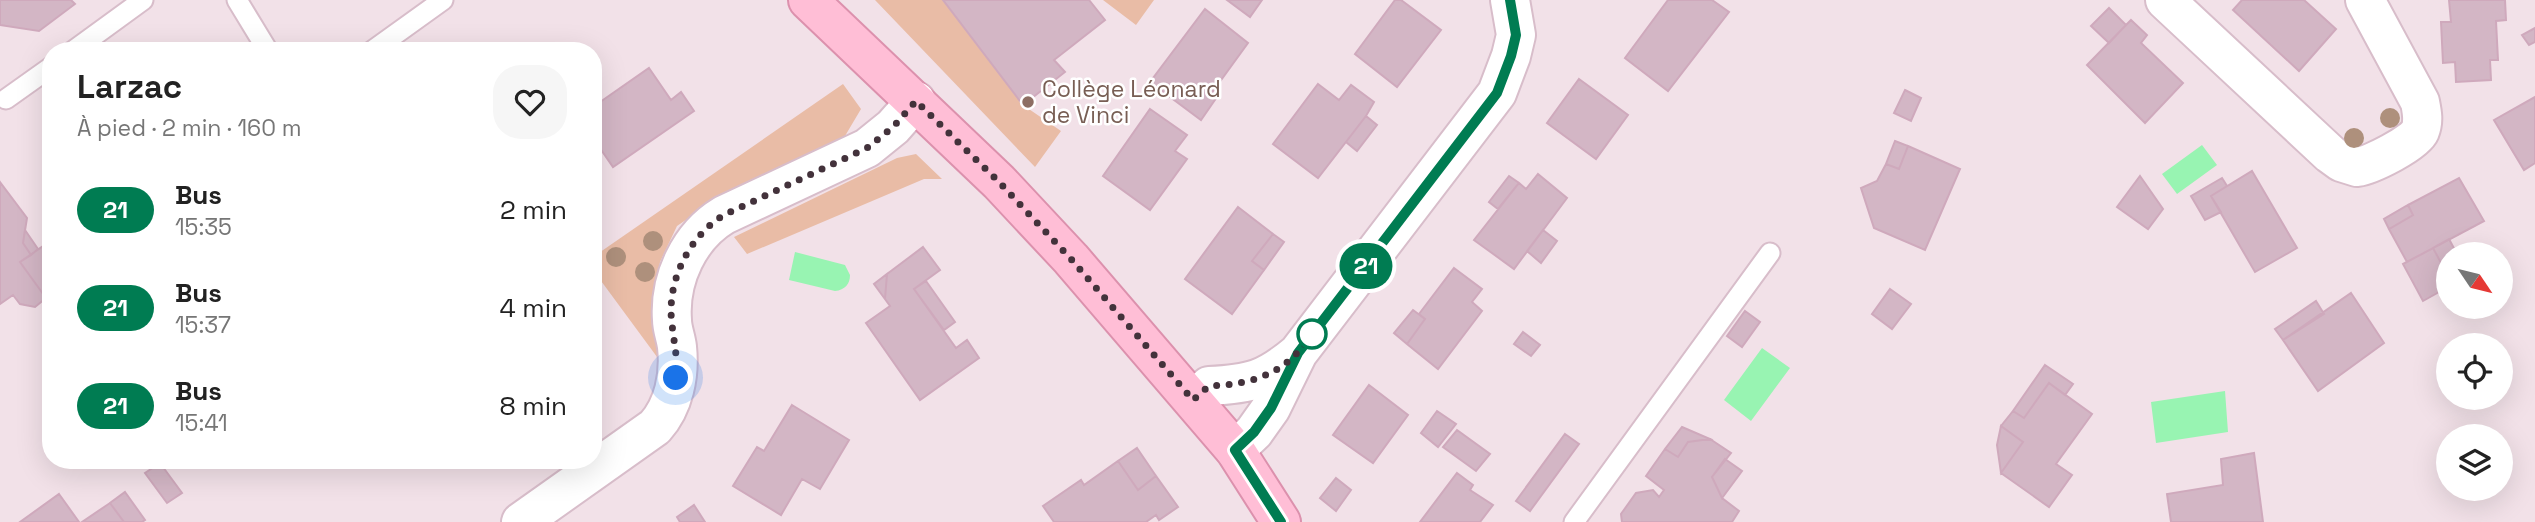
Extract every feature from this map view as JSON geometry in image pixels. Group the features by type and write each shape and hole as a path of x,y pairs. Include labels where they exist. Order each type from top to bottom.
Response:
{"main road":[{"path":"808,0 999,182 1071,259 1235,450 1281,522"}],"street":[{"path":"1235,450 1254,432 1271,408 1298,353 1497,93 1516,35 1510,0"},
{"path":"2165,0 2330,154 2341,162 2357,167 2412,142 2421,130 2423,117 2420,102 2365,0"},
{"path":"602,465 655,427 667,411 677,369 677,347 672,323 673,293 685,256 706,228 724,215 867,148 893,127 916,101"},
{"path":"1193,400 1209,386 1239,385 1276,372 1298,353"},
{"path":"521,522 596,469"}],"lane":[{"path":"85,42 143,0"},
{"path":"237,0 263,42"},
{"path":"385,42 443,0"},
{"path":"6,99 42,73"},
{"path":"1574,522 1770,253"}],"shaded area":[{"path":"875,0 943,0 1023,105 1061,131 1035,167"},
{"path":"1103,0 1154,0 1136,25"},
{"path":"843,84 861,109 845,136 718,198 677,226 660,262 654,303 660,361 602,282 602,251"},
{"path":"2202,145 2217,165 2177,194 2162,174"},
{"path":"916,154 942,179 924,179 747,254 734,237 897,158"},
{"path":"795,252 845,265 850,275 848,284 835,291 789,280"},
{"path":"1762,348 1790,368 1751,421 1724,400"},
{"path":"2225,391 2228,432 2156,443 2151,402"}],"building":[{"path":"0,0 71,0 75,4 39,31 0,25"},
{"path":"943,0 1089,0 1105,20 1054,60 1065,72 1023,105"},
{"path":"1227,0 1262,0 1250,17"},
{"path":"1395,0 1401,0 1441,30 1397,87 1355,54"},
{"path":"1668,0 1712,0 1729,12 1668,91 1625,58"},
{"path":"2242,0 2304,0 2336,29 2299,71 2233,10"},
{"path":"2449,0 2505,0 2506,20 2496,21 2498,60 2490,60 2491,80 2456,82 2455,62 2443,63 2441,22 2451,22"},
{"path":"2109,8 2126,25 2109,43 2091,26"},
{"path":"1205,9 1248,43 1211,94 1217,97 1201,120 1150,82"},
{"path":"2131,20 2147,35 2141,43 2183,83 2145,123 2087,65"},
{"path":"2535,28 2535,42 2529,45 2522,35"},
{"path":"649,68 671,100 681,92 694,111 613,167 602,151 602,101"},
{"path":"1579,79 1628,115 1596,159 1547,123"},
{"path":"1318,84 1339,100 1351,85 1374,102 1318,178 1273,144"},
{"path":"1905,90 1921,98 1911,121 1894,113"},
{"path":"2535,97 2535,163 2524,170 2494,120"},
{"path":"1150,109 1187,135 1175,151 1187,159 1150,210 1103,176"},
{"path":"1366,116 1377,125 1357,151 1346,142"},
{"path":"1895,141 1908,146 1899,169 1886,164"},
{"path":"1908,146 1960,169 1925,250 1874,228 1861,188 1877,181 1886,164 1899,169"},
{"path":"2252,171 2297,248 2255,272 2211,196"},
{"path":"1538,174 1567,198 1514,269 1474,240 1519,183 1526,189"},
{"path":"1509,176 1519,183 1498,209 1489,202"},
{"path":"2140,176 2163,209 2148,229 2117,207"},
{"path":"2222,178 2227,186 2211,196 2221,212 2205,220 2191,196"},
{"path":"2459,178 2484,221 2445,242 2436,242 2436,247 2407,262 2389,229 2413,215 2408,205"},
{"path":"0,182 27,218 23,243 31,255 20,262 42,292 42,301 35,307 20,304 13,295 0,304"},
{"path":"2408,205 2413,215 2389,229 2384,219"},
{"path":"1238,207 1273,234 1252,261 1264,270 1232,314 1185,279"},
{"path":"25,230 38,249 31,255 23,243"},
{"path":"1543,230 1557,241 1541,263 1527,251"},
{"path":"1273,234 1284,242 1264,270 1252,261"},
{"path":"42,247 42,292 20,262"},
{"path":"923,247 940,270 914,289 956,348 967,340 979,358 920,400 866,323 890,306 885,299 887,274"},
{"path":"2433,248 2436,254 2436,294 2423,301 2403,264"},
{"path":"1454,268 1482,289 1472,302 1482,311 1438,369 1407,344 1425,319 1419,314"},
{"path":"887,274 885,299 874,284"},
{"path":"926,281 955,322 944,330 914,289"},
{"path":"1890,289 1911,304 1892,329 1872,314"},
{"path":"2351,293 2384,343 2318,391 2283,340"},
{"path":"2316,301 2324,314 2283,340 2275,329"},
{"path":"1413,310 1425,319 1407,344 1394,333"},
{"path":"1745,311 1760,322 1742,347 1727,336"},
{"path":"1523,332 1540,345 1531,356 1514,344"},
{"path":"2045,365 2073,384 2065,395 2049,383 2024,418 2013,411"},
{"path":"2049,383 2092,414 2056,464 2072,475 2049,507 2001,473 2023,442 2001,426 2013,411 2024,418"},
{"path":"1369,385 1408,415 1373,463 1333,435"},
{"path":"792,405 849,440 820,489 802,479 781,515 733,486 757,447 764,451"},
{"path":"1437,411 1456,424 1438,447 1421,433"},
{"path":"2001,426 2023,442 2001,473 1997,445"},
{"path":"1682,427 1710,439 1688,442 1678,457 1665,449"},
{"path":"1457,430 1490,454 1476,471 1443,447"},
{"path":"1565,434 1579,444 1530,511 1516,501"},
{"path":"1710,439 1731,453 1712,477 1722,498 1739,511 1732,522 1622,522 1621,514 1636,493 1653,490 1659,497 1664,490 1646,476 1665,449 1678,457 1688,442"},
{"path":"1137,448 1156,476 1138,490 1118,461"},
{"path":"2254,453 2263,522 2171,522 2167,494 2223,485 2221,459"},
{"path":"1725,459 1742,471 1722,498 1712,477"},
{"path":"1118,461 1138,490 1156,476 1178,507 1159,520 1156,515 1146,522 1054,522 1043,506 1081,480 1084,485"},
{"path":"151,469 164,469 182,493 167,503 145,473"},
{"path":"1457,473 1473,485 1470,490 1493,505 1480,522 1420,522"},
{"path":"1336,478 1351,490 1336,511 1320,498"},
{"path":"125,492 145,520 142,522 124,522 110,503"},
{"path":"59,494 79,522 20,522"},
{"path":"110,503 124,522 82,522"},
{"path":"694,505 705,522 680,522 677,517"}],"bus line":[{"name":"21","path":"1281,522 1235,450 1254,432 1271,408 1298,353 1497,93 1516,35 1510,0"}],"place":[{"name":"Collège Léonard de Vinci","path":"1028,102"}],"route":[{"path":"676,378 677,347 671,306 673,293 685,256 706,228 724,215 867,148 893,127 916,101 999,182 1071,259 1193,400 1209,386 1239,385 1276,372 1298,353 1312,334"}]}
